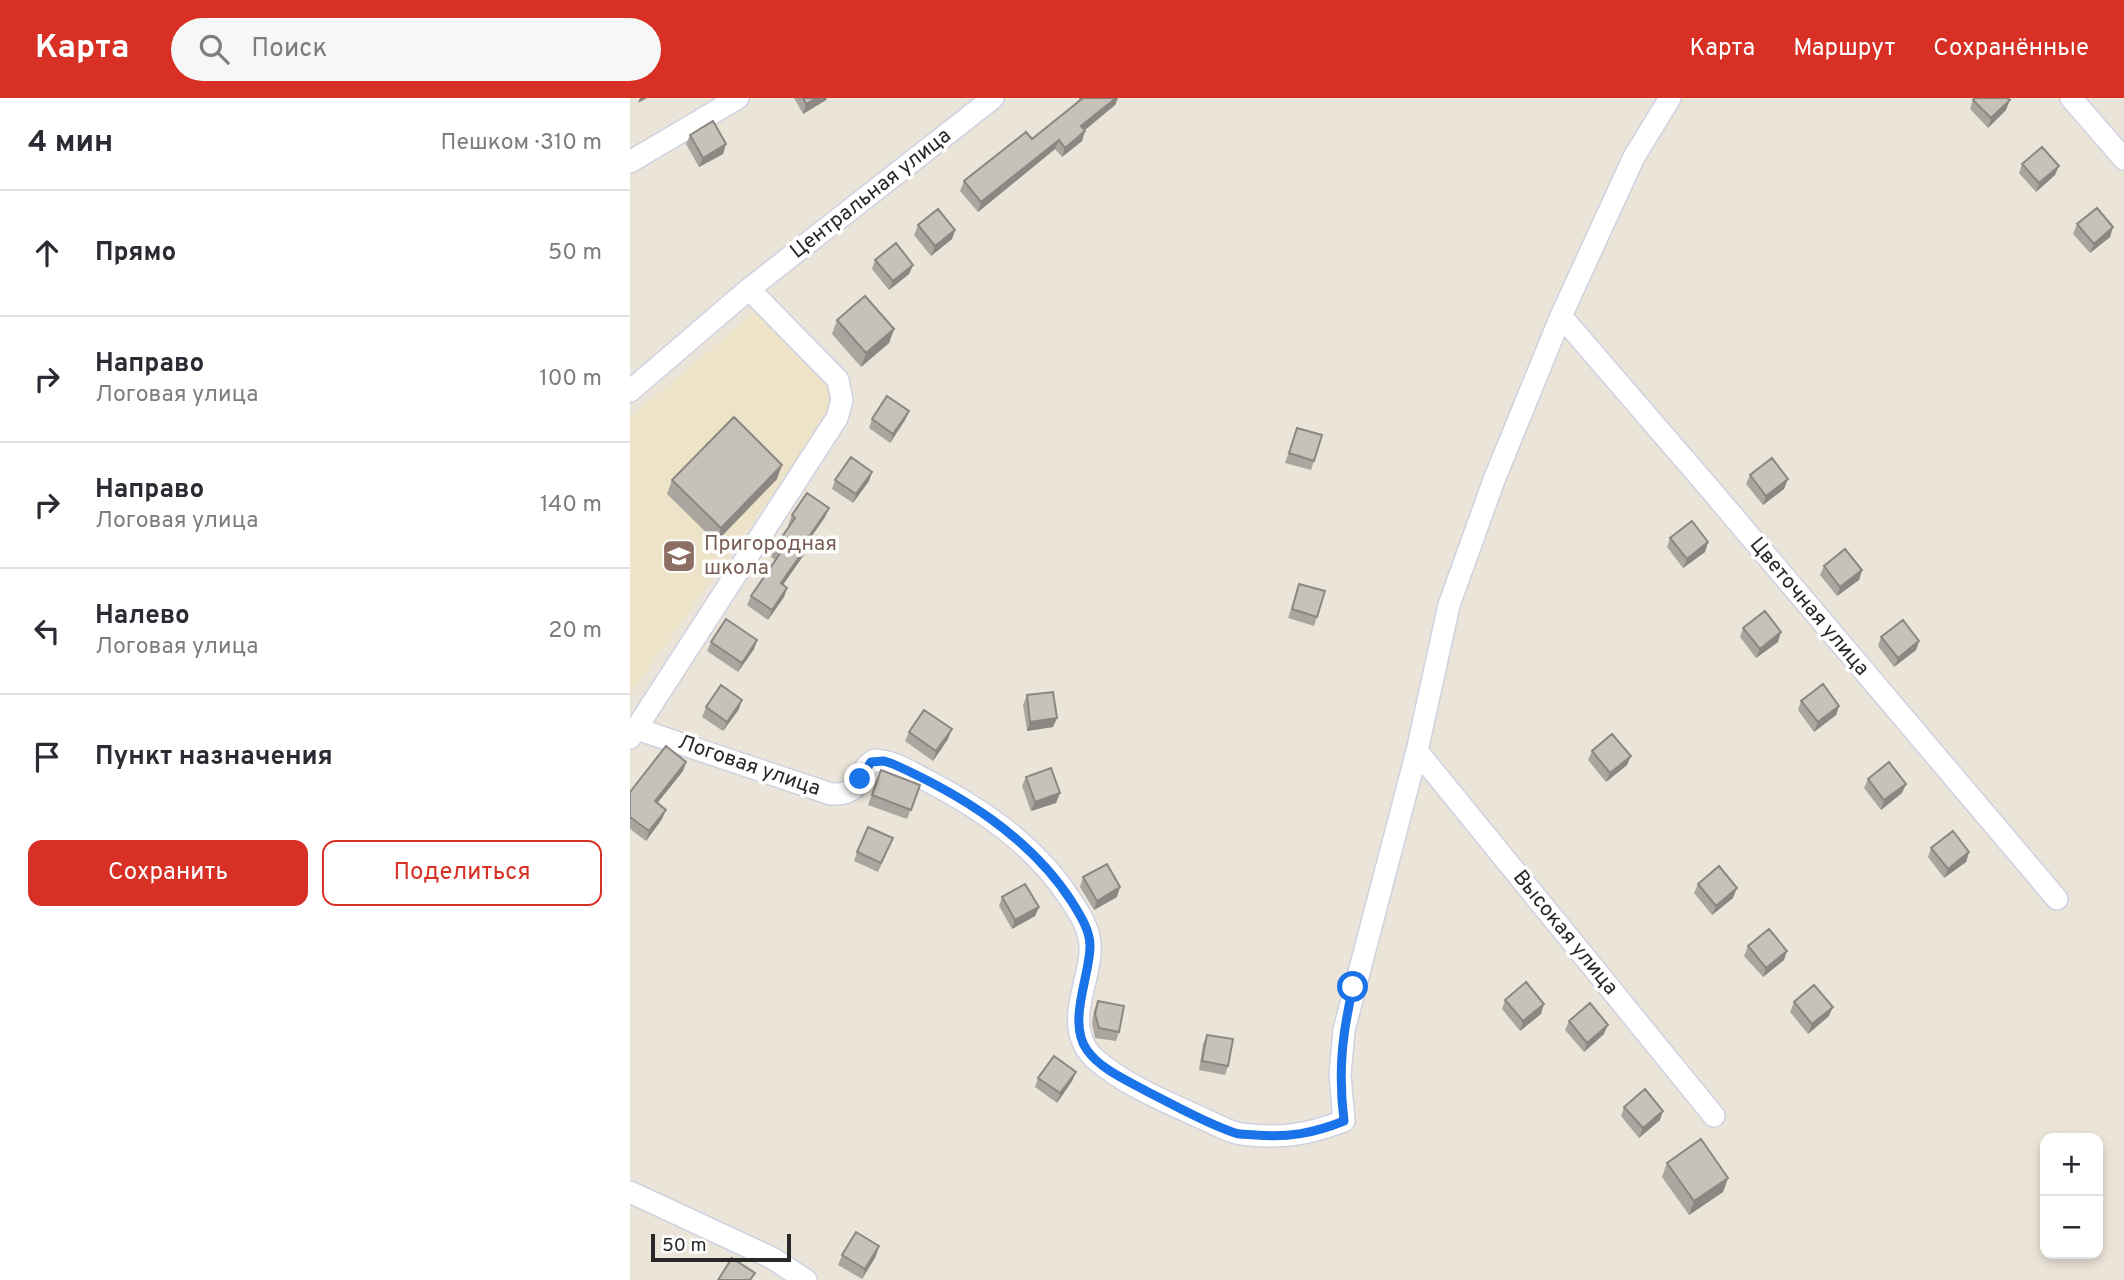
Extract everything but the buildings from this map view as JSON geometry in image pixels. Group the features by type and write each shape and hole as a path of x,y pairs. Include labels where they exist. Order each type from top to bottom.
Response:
{"street":[{"path":"630,162 738,98"},
{"name":"Центральная улица","path":"630,391 749,289 993,98"},
{"path":"1417,751 1449,605 1494,480 1561,316 1634,157 1670,98"},
{"path":"2071,98 2124,159"},
{"path":"633,734 837,418 842,400 838,380 749,289"},
{"name":"Цветочная улица","path":"1561,316 2057,899"},
{"name":"Логовая улица","path":"633,734 831,794 849,793 855,788 867,766 876,760 893,764 960,797 1013,836 1044,866 1062,887 1085,926 1090,948 1079,1029 1087,1050 1095,1059 1128,1081 1179,1108 1237,1133 1282,1137 1317,1132 1344,1121 1340,1074 1343,1030 1417,751"},
{"name":"Высокая улица","path":"1417,751 1714,1116"},
{"path":"630,1192 772,1258 806,1280"}],"shaded area":[{"name":"Пригородная школа","path":"756,311 830,381 834,408 630,695 630,417"}],"place":[{"name":"Пригородная школа","path":"679,556"}],"route":[{"path":"860,779 871,762 876,760 893,764 960,797 1013,836 1062,887 1077,910 1089,937 1090,948 1079,1029 1087,1050 1095,1059 1128,1081 1179,1108 1237,1133 1282,1137 1317,1132 1344,1121 1341,1050 1353,987"}]}
